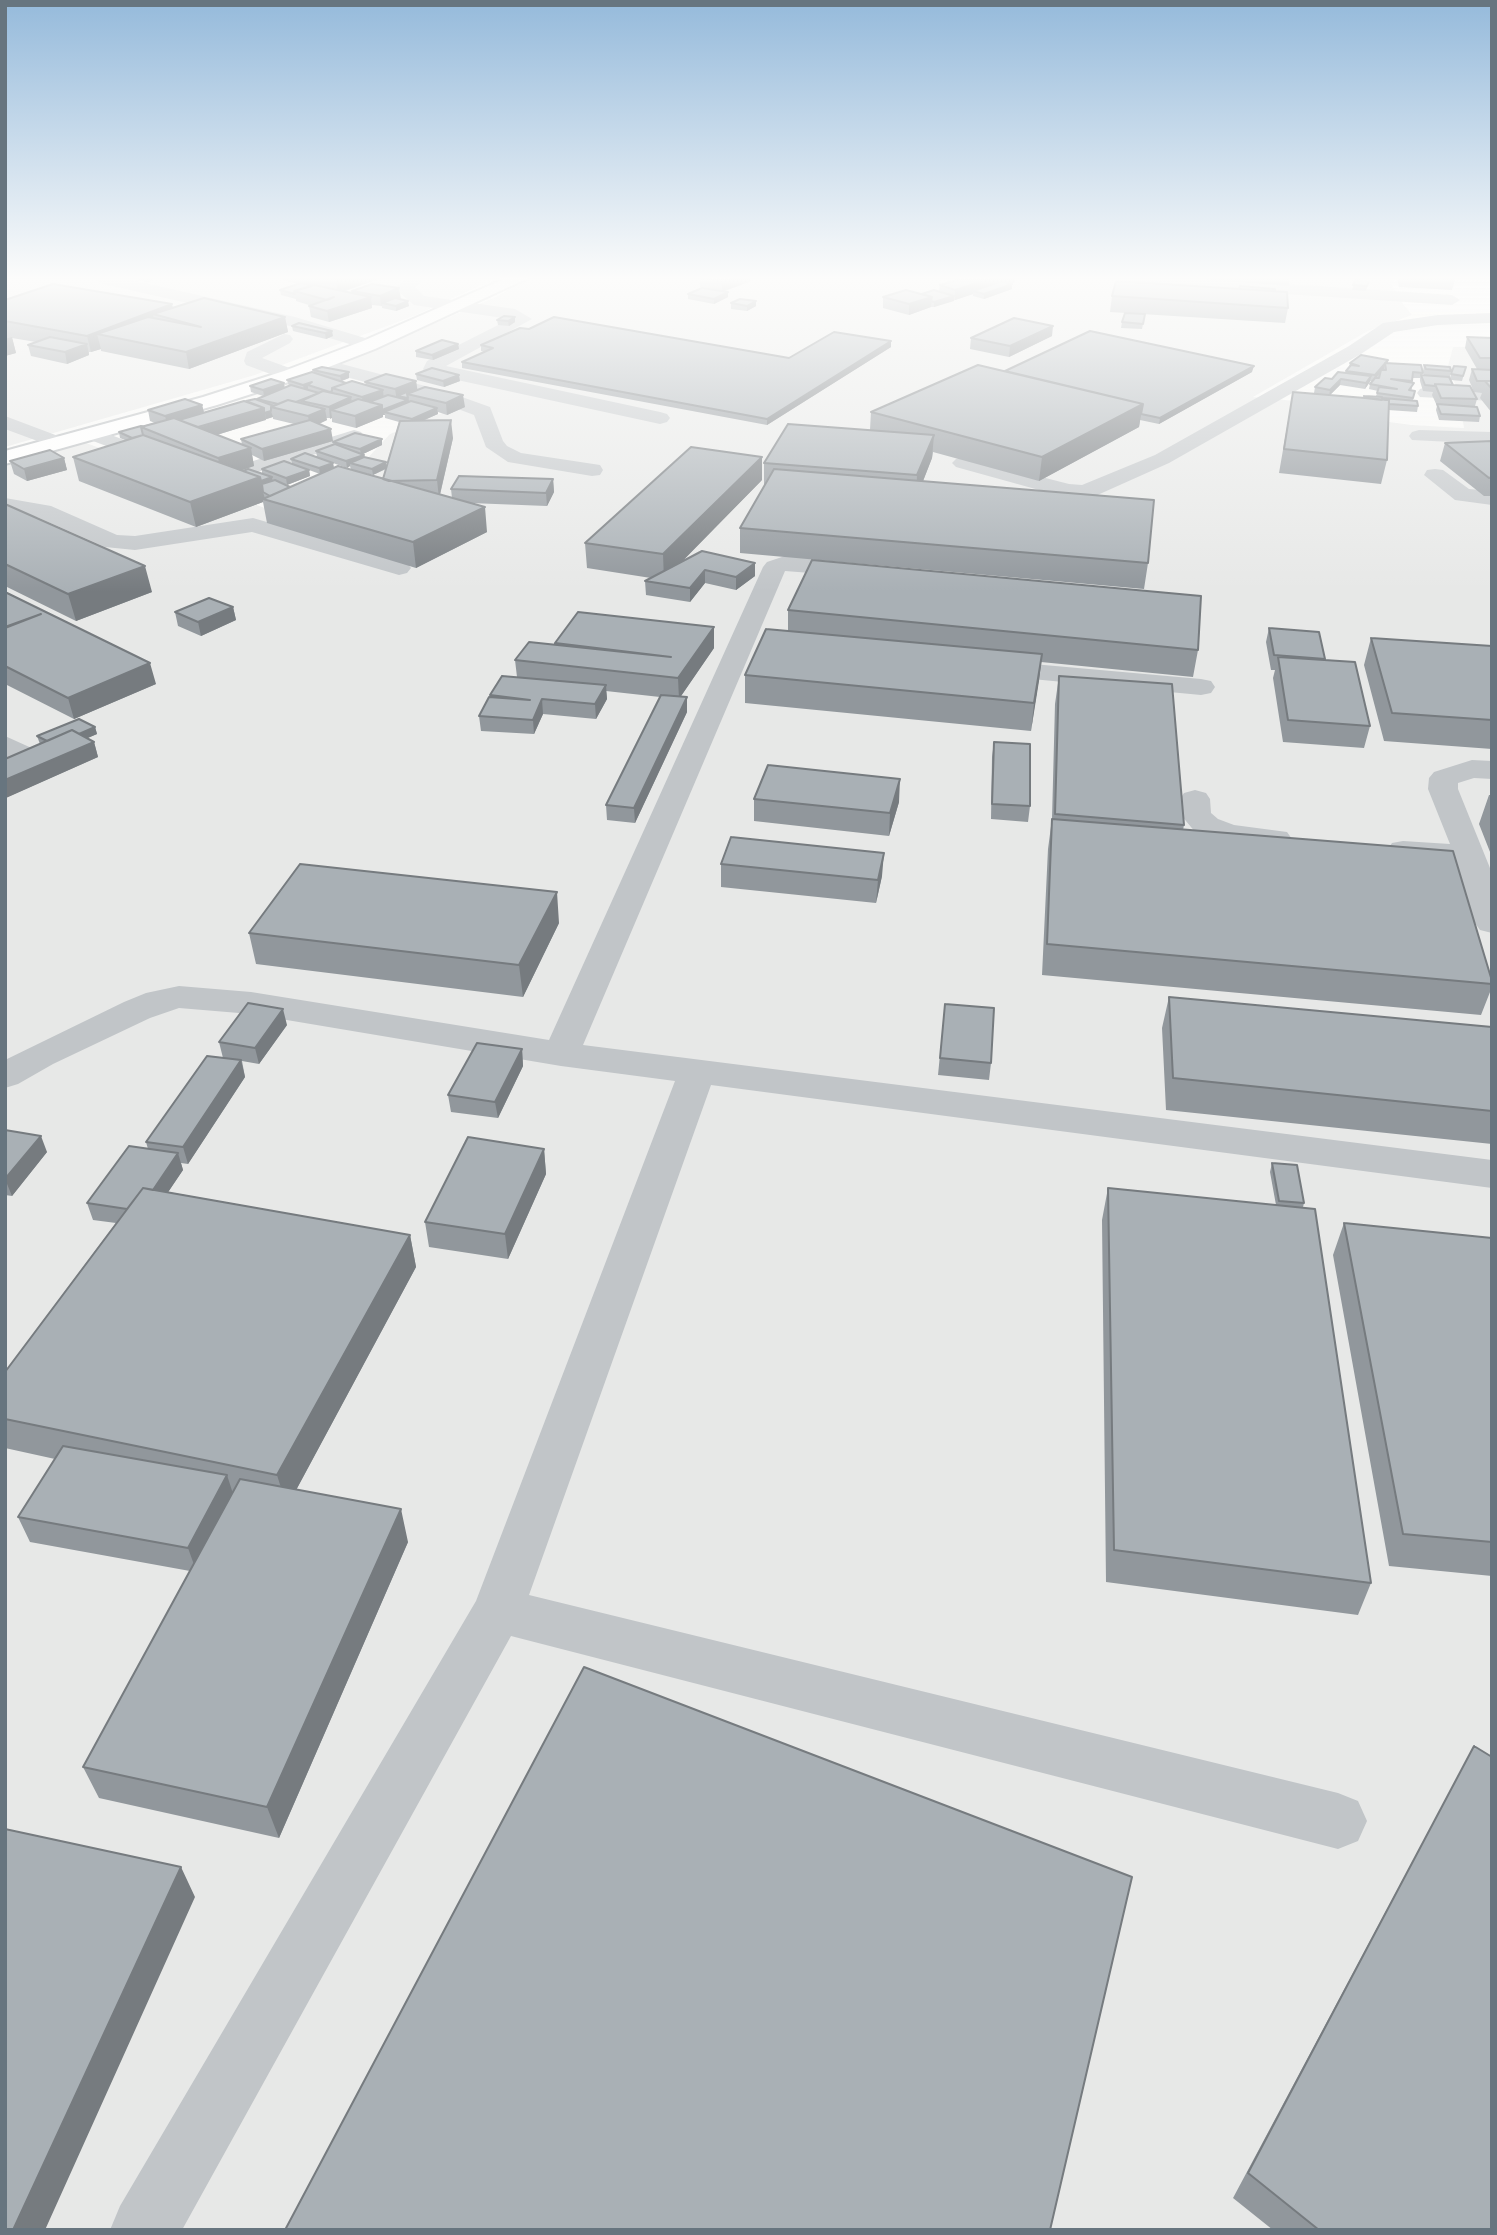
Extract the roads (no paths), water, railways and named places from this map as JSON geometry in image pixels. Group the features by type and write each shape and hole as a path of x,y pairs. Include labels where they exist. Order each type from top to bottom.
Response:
{"main road":[{"path":"5,458 264,383"}],"street":[{"path":"272,383 304,393"},
{"path":"393,383 483,411 493,443 515,458 592,470"},
{"path":"499,383 660,418"},
{"path":"963,463 1068,491 1085,492 1162,459 1297,383"},
{"path":"1427,393 1492,395"},
{"path":"5,422 59,443"},
{"path":"92,434 213,480 354,436"},
{"path":"1419,436 1492,438"},
{"path":"1435,475 1463,495 1492,498"},
{"path":"5,505 43,511 105,540 117,542 135,542 253,526 400,568"},
{"path":"561,1054 756,646 762,594 775,567 780,563 890,573"},
{"path":"959,665 1201,687"},
{"path":"1492,770 1472,769 1444,778 1443,789 1470,855 1492,923"},
{"path":"1195,799 1196,815 1207,826 1229,834 1306,841"},
{"path":"1371,847 1470,855"},
{"path":"5,1076 40,1056 137,1010 179,997 251,1003 561,1054 1492,1174"},
{"path":"144,2230 498,1610 697,1072"},
{"path":"498,1610 1338,1821"}]}
